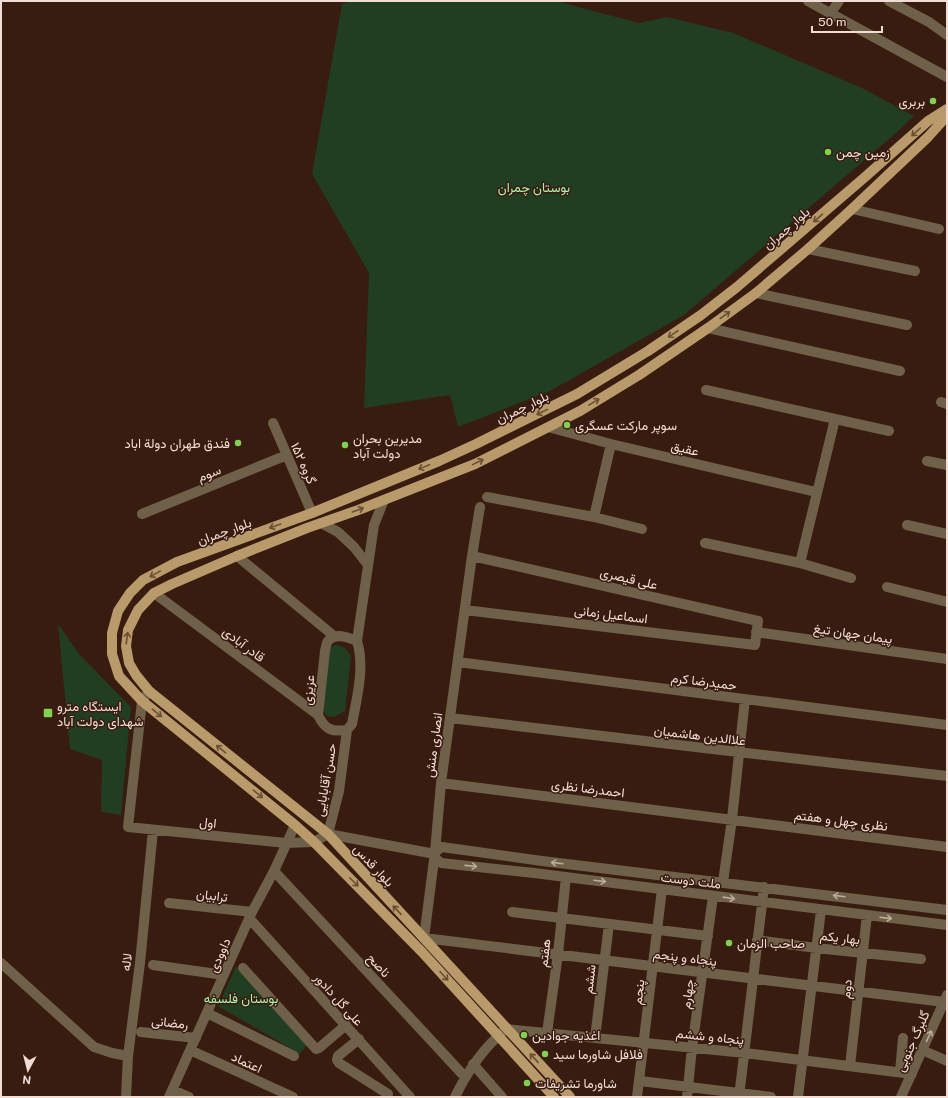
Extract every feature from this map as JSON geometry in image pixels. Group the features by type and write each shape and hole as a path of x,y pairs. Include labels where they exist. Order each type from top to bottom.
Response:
{"main road":[{"name":"بلوار چمران","path":"119,676 112,654 112,633 118,611 130,593 143,580 177,562 312,512 476,444 577,394 648,351 701,315 737,287 865,178 928,121 947,109"},
{"path":"154,593 236,556 475,464 580,410 639,375 708,328 756,292 808,249 928,137 947,116"},
{"name":"بلوار قدس","path":"154,593 138,610 128,630 126,646 129,663 136,675 149,690 328,834 424,938 554,1097"},
{"name":"بلوار قدس","path":"119,676 142,701 314,842 502,1032 570,1097"}],"street":[{"path":"808,1 947,77"},
{"path":"830,14 839,1"},
{"path":"889,1 929,22 947,35"},
{"path":"852,209 939,229"},
{"path":"808,249 915,271"},
{"path":"756,292 907,325"},
{"path":"708,328 900,371"},
{"path":"706,390 889,431"},
{"path":"800,563 816,492 835,419"},
{"name":"گروه ۱۵۲","path":"273,423 312,512"},
{"name":"عقیق","path":"548,427 611,444 816,492"},
{"path":"594,517 611,444"},
{"name":"سوم","path":"142,514 286,455"},
{"path":"927,461 947,465"},
{"path":"487,497 594,517 642,529"},
{"path":"347,730 352,724 360,674 360,652 356,641 374,525 384,500"},
{"name":"انصاری منش","path":"424,938 435,854 441,784 480,507"},
{"path":"321,523 338,532 354,547 368,565"},
{"path":"907,525 947,534"},
{"path":"705,543 800,563 851,578"},
{"path":"236,556 334,636 346,636 356,641"},
{"name":"علی قیصری","path":"472,556 758,621 756,632"},
{"path":"887,587 947,602"},
{"name":"قادر آبادی","path":"154,593 318,715"},
{"name":"اسماعیل زمانی","path":"465,610 755,645 756,632"},
{"name":"پیمان جهان تیغ","path":"756,632 947,659"},
{"name":"عزیزی","path":"334,636 328,641 325,651 318,715 322,724 327,728 337,732 347,730"},
{"name":"حمیدرضا کرم","path":"458,662 745,699 946,722"},
{"path":"142,701 149,690"},
{"path":"723,882 732,819 738,752 745,699"},
{"name":"اول","path":"142,701 128,827 286,844 314,842"},
{"name":"علاالدین هاشمیان","path":"450,718 947,776"},
{"name":"حسن آقابابایی","path":"328,834 339,791 347,730"},
{"name":"احمدرضا نظری","path":"441,784 732,819"},
{"name":"نظری چهل و هفتم","path":"732,819 947,847"},
{"name":"داوودی","path":"171,1093 251,915 274,871 295,825"},
{"name":"لاله","path":"126,1097 128,1056 140,963 153,830"},
{"path":"314,842 328,834 435,854"},
{"name":"ملت دوست","path":"947,910 550,862 442,847 435,854 441,863 566,877 947,925"},
{"name":"ناصح","path":"274,871 464,1077"},
{"name":"هفتم","path":"547,1033 558,954 566,877"},
{"path":"740,1095 752,978 764,887"},
{"name":"پنجم","path":"638,1097 662,889"},
{"name":"چهارم","path":"688,1092 692,1048 713,896"},
{"name":"ترابیان","path":"169,903 251,915"},
{"path":"798,1097 821,910"},
{"path":"512,912 708,936"},
{"name":"علی گل دادور","path":"251,915 358,1040 410,1097"},
{"name":"دوم","path":"850,1066 867,915"},
{"name":"ششم","path":"595,1038 609,924"},
{"name":"پنجاه و پنجم","path":"424,938 703,973 858,991 945,999"},
{"name":"بهار یکم","path":"757,940 921,959"},
{"path":"1,963 94,1047 128,1056"},
{"path":"153,965 224,975"},
{"path":"243,968 316,1049 320,1048 346,1025"},
{"name":"گلبرگ جنوبی","path":"901,1097 945,999"},
{"path":"207,1013 294,1056"},
{"name":"رمضانی","path":"141,1032 196,1038"},
{"path":"455,1097 464,1077 473,1064 502,1032"},
{"name":"پنجاه و ششم","path":"502,1032 547,1033 745,1053 912,1074"},
{"path":"900,1072 903,1038"},
{"path":"358,1040 338,1056 337,1060 339,1063 388,1094"},
{"name":"اعتماد","path":"190,1050 293,1097"},
{"path":"929,1053 947,1061"},
{"path":"473,1064 502,1097"},
{"path":"640,1081 688,1092 771,1097"},
{"path":"171,1093 189,1097"}],"green space":[{"name":"بوستان چمران","path":"351,1 556,1 639,23 667,17 733,33 862,88 914,116 684,315 550,391 458,427 450,395 364,408 369,273 312,174 342,4"},
{"path":"58,624 79,654 131,707 121,815 101,812 102,760 70,749"},
{"path":"335,645 344,648 351,656 345,711 334,717 327,716 323,711 329,653 331,647"},
{"name":"بوستان فلسفه","path":"236,966 308,1043 300,1054 218,1006"}],"place":[{"name":"بربری","path":"933,101"},
{"name":"زمین چمن","path":"828,152"},
{"name":"سوپر مارکت عسگری","path":"567,425"},
{"name":"فندق طهران دولة اباد","path":"238,443"},
{"name":"مدیرین بحران دولت آباد","path":"345,445"},
{"name":"ایستگاه مترو شهدای دولت آباد","path":"48,713"},
{"name":"صاحب الزمان","path":"729,943"},
{"name":"اغذیه جوادین","path":"524,1035"},
{"name":"فلافل شاورما سید","path":"545,1054"},
{"name":"شاورما تشریفات","path":"527,1083"}]}
